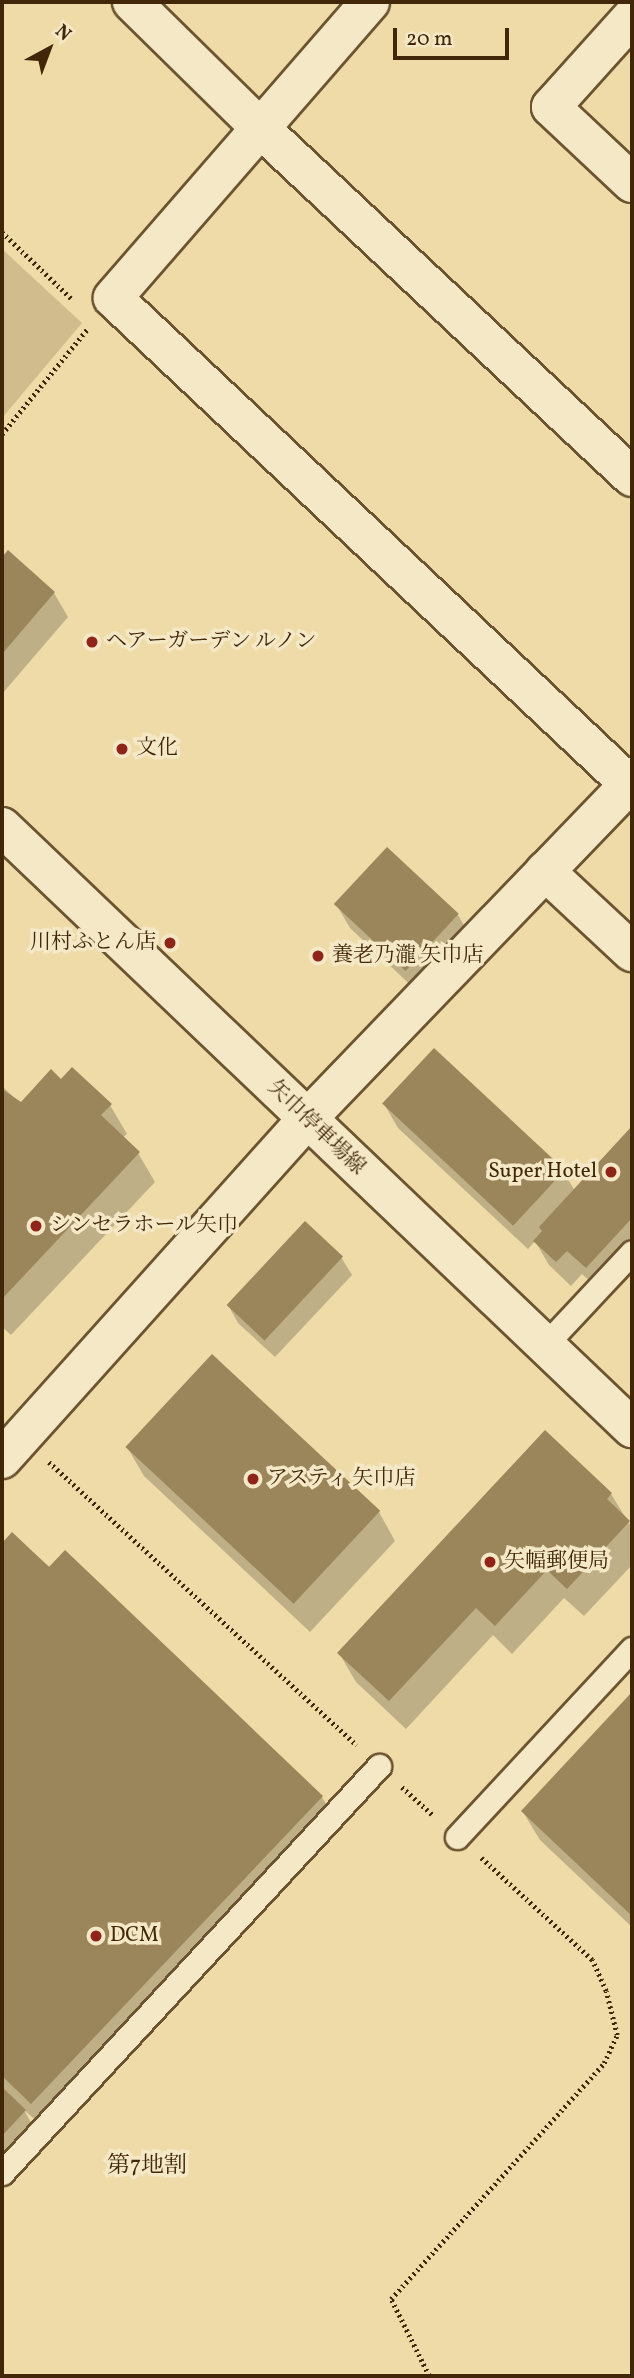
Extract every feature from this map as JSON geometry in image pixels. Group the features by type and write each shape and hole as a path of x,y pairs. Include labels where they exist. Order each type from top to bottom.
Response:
{"street":[{"path":"132,2 260,128 632,477"},
{"path":"9,1438 306,1120 631,782 103,309 370,2"},
{"path":"632,17 551,107 632,183"},
{"name":"矢巾停車場線","path":"2,827 306,1120 632,1428"},
{"path":"545,871 632,952"}],"lane":[{"path":"545,1345 632,1252"},
{"path":"457,1837 632,1649"},
{"path":"2,2173 379,1766"}],"path":[{"path":"2,232 103,309 2,433"},
{"path":"9,1438 379,1766 592,1960 607,1991 617,2035 604,2063 391,2299 429,2376"}],"shaded area":[{"path":"2,249 82,323 2,418"}],"building":[{"path":"8,550 55,592 2,654 2,557"},
{"path":"387,847 459,914 405,971 334,904"},
{"path":"434,1048 565,1170 513,1226 382,1104"},
{"name":"シンセラホール矢巾","path":"72,1067 112,1104 101,1115 140,1152 2,1299 2,1089 21,1102 51,1069 61,1079"},
{"name":"Super Hotel","path":"632,1126 632,1218 586,1268 567,1251 556,1262 533,1241 542,1231 539,1227"},
{"path":"305,1221 343,1256 265,1341 227,1305"},
{"name":"アスティ 矢巾店","path":"212,1354 380,1511 294,1604 125,1447"},
{"path":"545,1430 612,1493 607,1499 630,1521 567,1589 547,1570 495,1626 476,1608 389,1701 337,1653"},
{"name":"DCM","path":"12,1532 49,1567 65,1550 323,1796 31,2104 2,2076 2,1543"},
{"path":"632,1692 632,1916 521,1811"},
{"path":"2,2087 26,2110 2,2136"}],"place":[{"name":"ヘアーガーデン ルノン","path":"92,642"},
{"name":"文化","path":"122,749"},
{"name":"川村ふとん店","path":"170,943"},
{"name":"養老乃瀧 矢巾店","path":"318,956"},
{"name":"Super Hotel","path":"611,1172"},
{"name":"シンセラホール矢巾","path":"36,1226"},
{"name":"アスティ 矢巾店","path":"253,1479"},
{"name":"矢幅郵便局","path":"490,1562"},
{"name":"DCM","path":"96,1936"}],"district":[{"name":"第7地割","path":"147,2166"}]}
